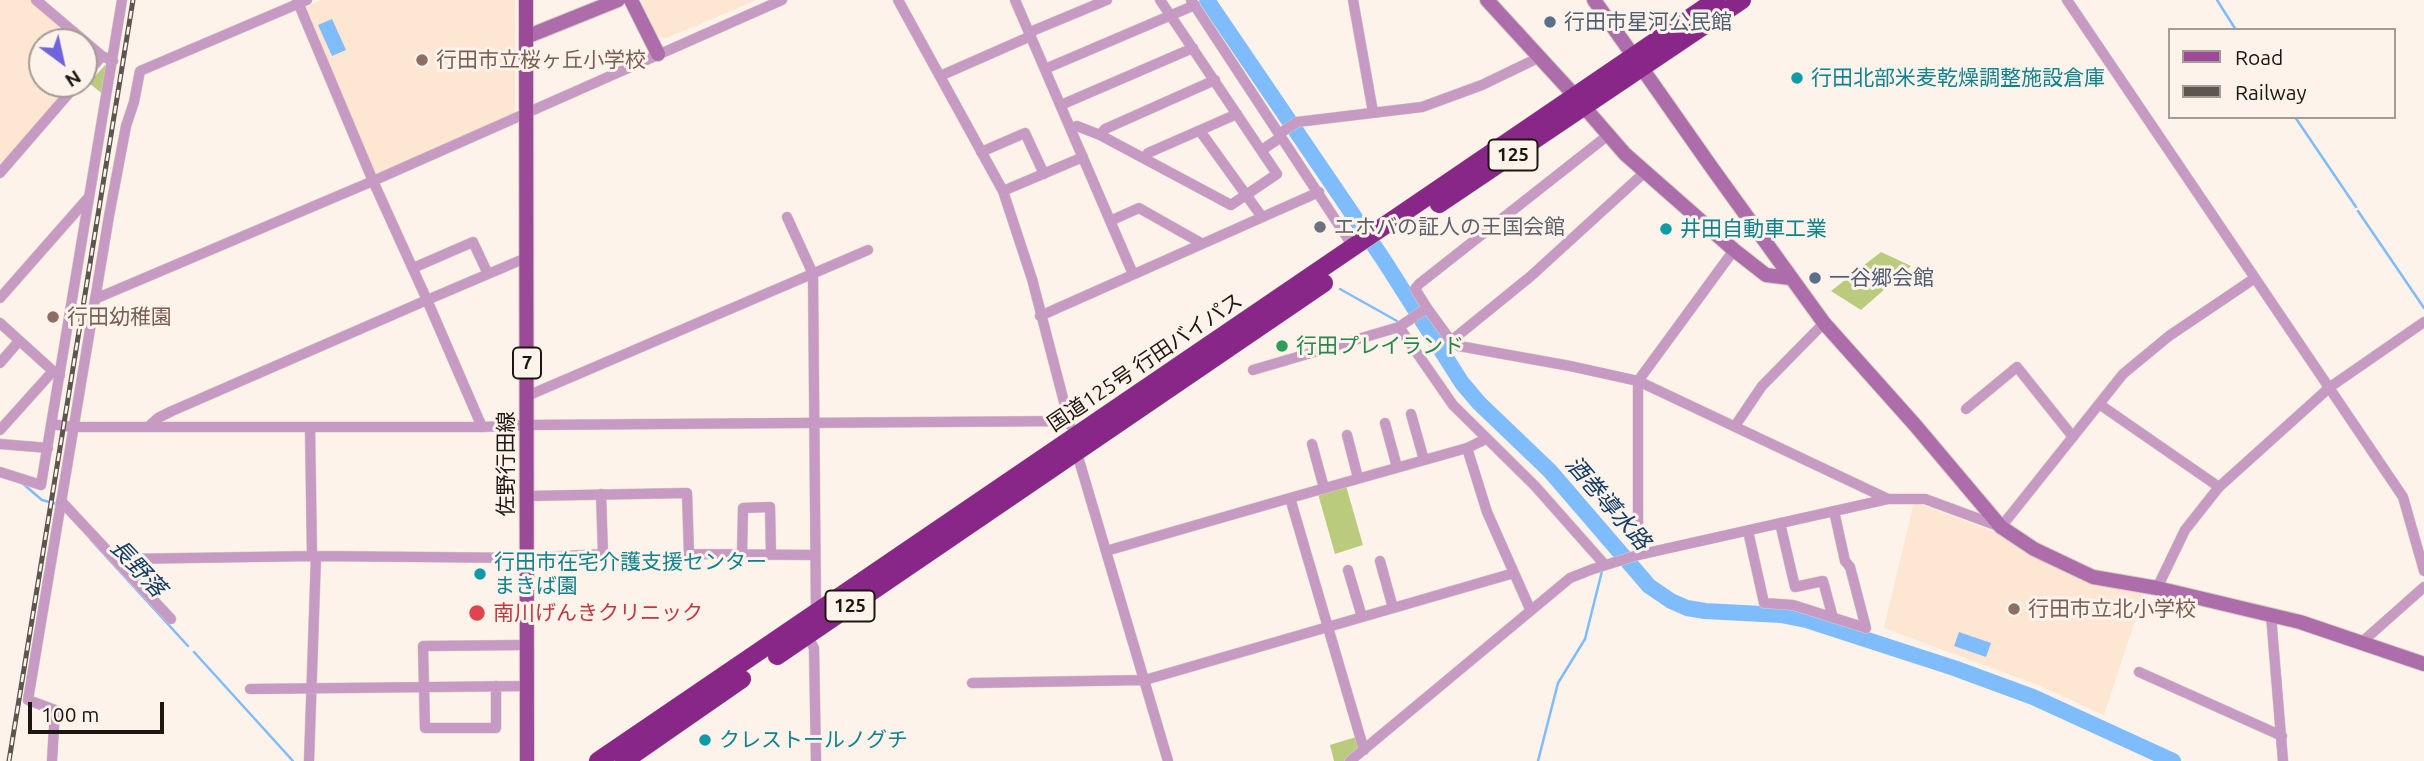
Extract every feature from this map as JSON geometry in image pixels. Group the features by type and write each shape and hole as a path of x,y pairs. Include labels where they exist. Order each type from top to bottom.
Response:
{"highway":[{"name":"国道125号 行田バイパス","path":"1637,63 1716,0"},
{"name":"国道125号 行田バイパス","path":"598,761 816,615 1073,437 1379,238 1637,63 1742,0"},
{"name":"国道125号 行田バイパス","path":"624,761 807,635 1073,437"}],"main road":[{"name":"佐野行田線","path":"526,0 527,761"}],"street":[{"path":"36,0 102,56 113,61"},
{"path":"0,472 41,485 56,373 122,0"},
{"path":"526,37 618,0"},
{"path":"631,0 658,54"},
{"path":"96,299 373,181 782,0"},
{"path":"898,0 1003,191 1032,279 1073,437 1168,761"},
{"path":"1015,0 1133,274"},
{"path":"940,76 1107,0"},
{"path":"1071,128 1077,126 1100,135 1231,205 1277,174 1160,0"},
{"path":"1353,0 1373,112"},
{"path":"1594,0 1824,323 2001,527"},
{"path":"2067,0 2403,496 2424,571"},
{"path":"52,761 55,710 28,700 126,126 140,71 301,1 373,181 482,427"},
{"path":"1491,1 1607,136 1645,172 1766,275 1790,278"},
{"path":"1045,69 1171,16 1193,3 1359,250"},
{"path":"1061,105 1193,48"},
{"path":"98,61 102,56"},
{"path":"1262,150 1297,121 1422,107 1482,85 1538,58"},
{"path":"1100,135 1105,129 1215,80"},
{"path":"0,173 65,98"},
{"path":"1144,158 1148,153 1237,114"},
{"path":"1200,131 1262,217"},
{"path":"981,152 1025,133 1044,174"},
{"path":"1607,136 1419,284 1415,289 1425,309 1451,341 1459,345 1638,381 1888,499"},
{"path":"1003,191 1083,157"},
{"path":"1451,341 1531,276 1645,172"},
{"path":"1040,316 1319,192"},
{"path":"0,298 89,197"},
{"path":"1110,221 1139,208 1201,243"},
{"path":"787,217 813,274 816,615"},
{"path":"413,268 473,242 488,274"},
{"path":"527,396 868,250"},
{"path":"1635,555 1638,381 1734,250"},
{"path":"149,426 172,411 528,257"},
{"path":"2001,527 2123,374 2169,336 2255,278"},
{"path":"1253,370 1399,327 1425,309"},
{"path":"2157,588 2185,530 2219,487 2330,387 2424,322"},
{"path":"0,323 56,373"},
{"path":"1735,426 1762,386 1824,323"},
{"path":"1399,327 1453,405 1535,486 1605,565"},
{"path":"0,363 19,341"},
{"path":"1966,409 2017,367 2073,437"},
{"path":"0,430 56,373"},
{"path":"2099,404 2219,487"},
{"path":"1411,414 1424,460"},
{"path":"1385,423 1397,467"},
{"path":"51,424 73,427 482,427 814,424 1073,437"},
{"path":"309,761 313,687 314,556 310,427"},
{"path":"1347,435 1359,478"},
{"path":"1106,551 1467,448 1486,439"},
{"path":"0,444 48,448"},
{"path":"1312,444 1324,488"},
{"path":"1467,448 1488,512 1530,609"},
{"path":"527,496 687,493 689,554 816,555"},
{"path":"118,562 124,559 314,556 526,558 603,554 601,494"},
{"path":"1290,498 1364,750"},
{"path":"1350,761 1570,578 1635,555 1888,499 1925,499 2001,527 2034,549 2093,577 2157,588 2301,622 2424,664"},
{"path":"61,501 172,620"},
{"path":"742,555 743,508 770,507 771,555"},
{"path":"1748,531 1764,603 1793,605 1866,628 1850,567 1845,561 1834,512"},
{"path":"1780,523 1795,587 1823,581 1833,618"},
{"path":"1380,561 1393,608"},
{"path":"1348,570 1362,617"},
{"path":"972,683 1145,680 1514,573"},
{"path":"2362,642 2424,587"},
{"path":"2271,615 2283,761"},
{"path":"807,635 814,648 816,761"},
{"path":"496,686 496,727 425,729 423,646 527,645"},
{"path":"2139,672 2282,736"},
{"path":"250,689 527,686"}],"shaded area":[{"path":"0,0 29,0 62,28 28,28 28,98 60,98 0,167"},
{"name":"行田市立桜ヶ丘小学校","path":"321,0 515,0 515,114 376,176 306,7"},
{"path":"641,0 757,0 664,39 657,35"},
{"name":"行田市立北小学校","path":"1914,502 1998,533 2052,559 2145,590 2104,715 2038,685 1884,628"}],"green space":[{"path":"105,65 110,68 105,96 98,90 98,73"},
{"path":"1881,252 1911,266 1861,310 1831,291"},
{"path":"1346,486 1363,545 1335,554 1318,494"},
{"path":"1356,737 1360,750 1346,761 1334,761 1330,745"}],"water":[{"path":"332,19 346,50 332,56 318,25"},
{"path":"1959,632 1991,643 1986,657 1954,646"}],"waterway":[{"name":"酒巻導水路","path":"1207,0 1383,259 1462,383 1479,403 1550,471 1649,586 1687,608 1781,615 1806,620 1954,668 2033,697 2173,761"},
{"path":"2217,0 2235,28"},
{"path":"2296,119 2356,207"},
{"path":"2358,211 2424,308"},
{"path":"1340,289 1397,321"},
{"name":"長野落","path":"22,483 42,500 57,504"},
{"name":"長野落","path":"91,540 188,646"},
{"path":"1538,761 1558,683 1585,639 1600,571"},
{"name":"長野落","path":"194,652 293,761"}],"railway":[{"path":"9,761 133,0"}],"place":[{"name":"行田市星河公民館","path":"1550,22"},
{"name":"行田市立桜ヶ丘小学校","path":"422,60"},
{"name":"行田北部米麦乾燥調整施設倉庫","path":"1797,78"},
{"name":"エホバの証人の王国会館","path":"1320,227"},
{"name":"井田自動車工業","path":"1666,229"},
{"name":"一谷郷会館","path":"1815,278"},
{"name":"行田幼稚園","path":"53,317"},
{"name":"行田プレイランド","path":"1282,346"},
{"name":"行田市在宅介護支援センター まきば園","path":"480,574"},
{"name":"行田市立北小学校","path":"2014,609"},
{"name":"南川げんきクリニック","path":"477,613"},
{"name":"クレストールノグチ","path":"705,740"}]}
